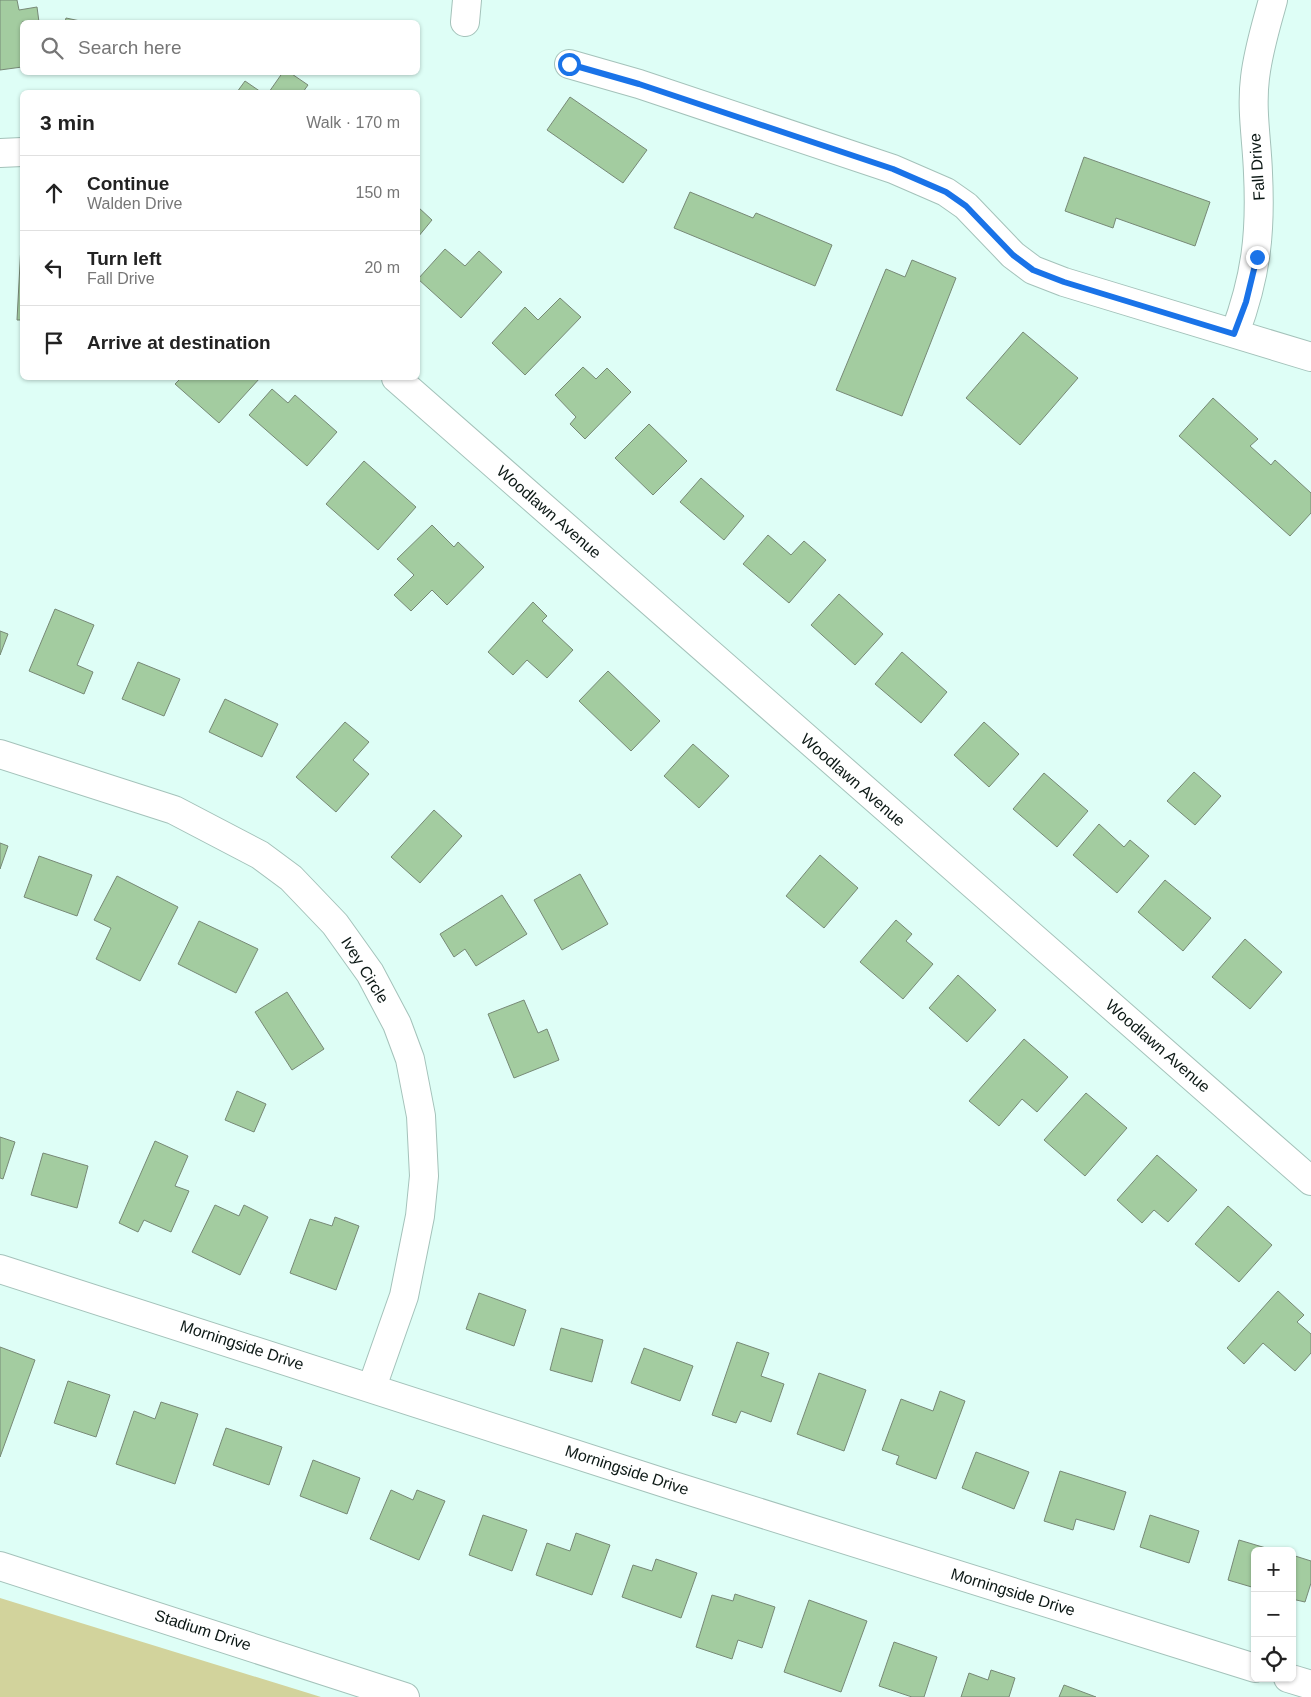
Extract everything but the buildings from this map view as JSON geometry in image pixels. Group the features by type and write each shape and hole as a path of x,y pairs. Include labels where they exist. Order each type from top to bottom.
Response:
{"street":[{"name":"Fall Drive","path":"1234,334 1246,302 1257,257 1259,214 1254,124 1255,79 1264,32 1273,0"},
{"path":"569,64 639,84 893,169 946,192 966,206 1013,255 1033,270 1064,282 1311,357"},
{"path":"0,153 20,152"},
{"name":"Woodlawn Avenue","path":"398,380 1311,1181"},
{"name":"Ivey Circle","path":"0,754 174,810 260,855 291,878 335,924 370,973 397,1024 410,1059 421,1116 424,1176 420,1216 404,1296 372,1387"},
{"name":"Morningside Drive","path":"0,1269 372,1387 674,1486 1251,1667"},
{"name":"Stadium Drive","path":"0,1566 405,1697"},
{"path":"1296,1681 1311,1686"}],"green space":[{"path":"0,1598 321,1697 0,1697"}],"route":[{"path":"569,64 639,84 893,169 946,192 966,206 1013,255 1033,270 1064,282 1234,334 1246,302 1257,257"}]}
